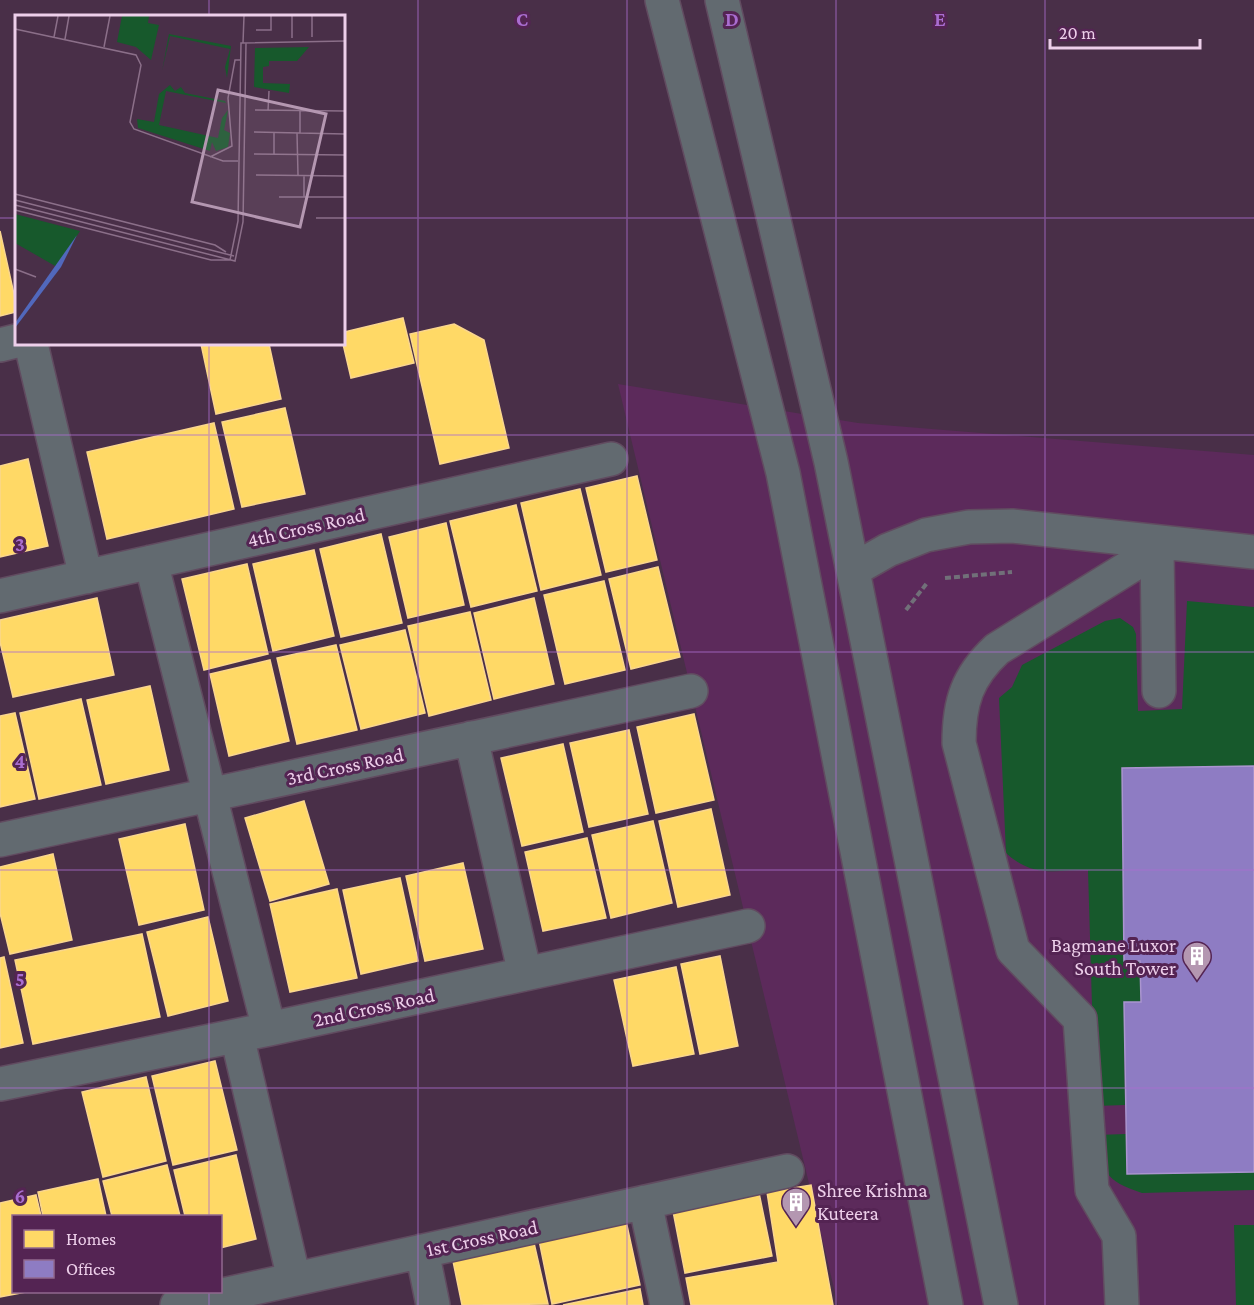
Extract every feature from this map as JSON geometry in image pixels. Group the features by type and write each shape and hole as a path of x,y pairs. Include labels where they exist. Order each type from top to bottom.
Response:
{"street":[{"path":"662,0 783,473 946,1305"},
{"path":"722,0 831,462 1001,1305"},
{"path":"0,345 15,341"},
{"path":"31,345 86,577"},
{"name":"4th Cross Road","path":"0,596 611,459"},
{"path":"853,570 888,550 926,536 969,527 1012,526 1162,546 1254,552"},
{"path":"1159,691 1162,546"},
{"path":"1122,1305 1119,1236 1092,1190 1080,1019 1013,950 959,743 959,720 971,679 982,663 997,649 1162,546"},
{"path":"151,562 269,1029"},
{"name":"3rd Cross Road","path":"0,840 691,691"},
{"path":"471,738 525,974"},
{"name":"2nd Cross Road","path":"0,1084 237,1036 747,926"},
{"path":"237,1036 294,1279"},
{"name":"1st Cross Road","path":"177,1305 787,1171"},
{"path":"645,1202 667,1305"},
{"path":"422,1251 433,1305"}],"shaded area":[{"path":"618,384 858,423 1254,455 1254,1305 838,1305"}],"green space":[{"path":"1187,601 1254,607 1254,766 1122,768 1124,961 1140,961 1141,1002 1124,1002 1125,1105 1095,1106 1088,870 1044,871 1025,866 1006,853 999,698 1012,687 1022,665 1105,621 1120,618 1133,627 1136,634 1138,711 1182,709"},
{"path":"1126,1134 1127,1174 1254,1172 1254,1190 1142,1193 1119,1184 1107,1173 1096,1135"},
{"path":"1234,1225 1254,1225 1254,1305 1236,1305"}],"building: Homes":[{"path":"0,231 15,298 15,312 0,316"},
{"path":"403,318 414,363 351,378 343,345 345,332"},
{"path":"454,324 484,340 509,448 440,464 410,334"},
{"path":"201,345 269,345 281,399 216,414"},
{"path":"285,408 305,494 242,507 222,422"},
{"path":"214,423 234,509 107,539 87,452"},
{"path":"28,459 48,546 0,557 0,466"},
{"path":"637,476 657,560 606,572 586,488"},
{"path":"580,489 601,575 541,590 521,503"},
{"path":"516,505 537,591 471,607 450,521"},
{"path":"446,523 464,605 408,618 389,537"},
{"path":"381,534 402,623 341,637 320,549"},
{"path":"314,550 334,636 273,651 253,564"},
{"path":"247,564 268,654 204,670 182,579"},
{"path":"658,567 680,657 631,669 609,579"},
{"path":"604,581 625,670 565,684 544,595"},
{"path":"97,598 114,675 13,697 0,642 0,620"},
{"path":"534,598 554,684 494,699 474,613"},
{"path":"470,612 491,700 429,716 408,626"},
{"path":"405,630 425,713 361,729 340,645"},
{"path":"336,645 357,730 297,744 277,658"},
{"path":"270,660 289,741 229,756 210,674"},
{"path":"150,686 169,770 106,784 87,700"},
{"path":"81,699 101,785 39,799 20,713"},
{"path":"15,713 35,799 0,807 0,716"},
{"path":"694,714 714,800 656,813 637,727"},
{"path":"629,730 648,814 589,827 570,743"},
{"path":"563,744 583,832 522,846 501,758"},
{"path":"304,801 329,884 270,901 245,818"},
{"path":"711,809 730,895 678,907 659,821"},
{"path":"653,821 672,903 611,918 592,835"},
{"path":"185,824 204,910 139,925 119,839"},
{"path":"587,838 606,918 543,931 525,852"},
{"path":"53,854 72,940 10,954 0,913 0,867"},
{"path":"463,863 483,949 425,961 406,876"},
{"path":"400,878 418,961 361,974 343,890"},
{"path":"337,889 357,978 290,992 270,904"},
{"path":"208,917 228,1001 168,1016 147,932"},
{"path":"142,934 160,1017 33,1044 15,960"},
{"path":"720,956 738,1046 700,1054 681,964"},
{"path":"4,957 23,1043 0,1048 0,958"},
{"path":"676,967 694,1054 633,1066 614,980"},
{"path":"215,1061 237,1150 173,1165 152,1076"},
{"path":"146,1077 166,1161 103,1177 82,1092"},
{"path":"236,1155 256,1239 222,1248 222,1215 185,1215 174,1170"},
{"path":"167,1165 180,1215 112,1215 103,1181"},
{"path":"98,1179 106,1215 43,1215 38,1192"},
{"name":"Shree Krishna Kuteera","path":"811,1185 833,1305 691,1305 686,1278 778,1262 767,1192"},
{"path":"759,1193 772,1256 685,1273 673,1211"},
{"path":"36,1195 41,1215 12,1215 12,1293 21,1293 0,1297 0,1203"},
{"path":"626,1221 640,1285 552,1304 539,1240"},
{"path":"534,1243 548,1304 462,1305 453,1261"},
{"path":"640,1289 643,1305 563,1305"}],"building: Offices":[{"name":"Bagmane Luxor South Tower","path":"1254,766 1254,1172 1127,1174 1124,1002 1141,1002 1140,961 1124,961 1122,768"}],"place":[{"name":"Bagmane Luxor South Tower","path":"1197,982"},
{"name":"Shree Krishna Kuteera","path":"796,1228"}]}
